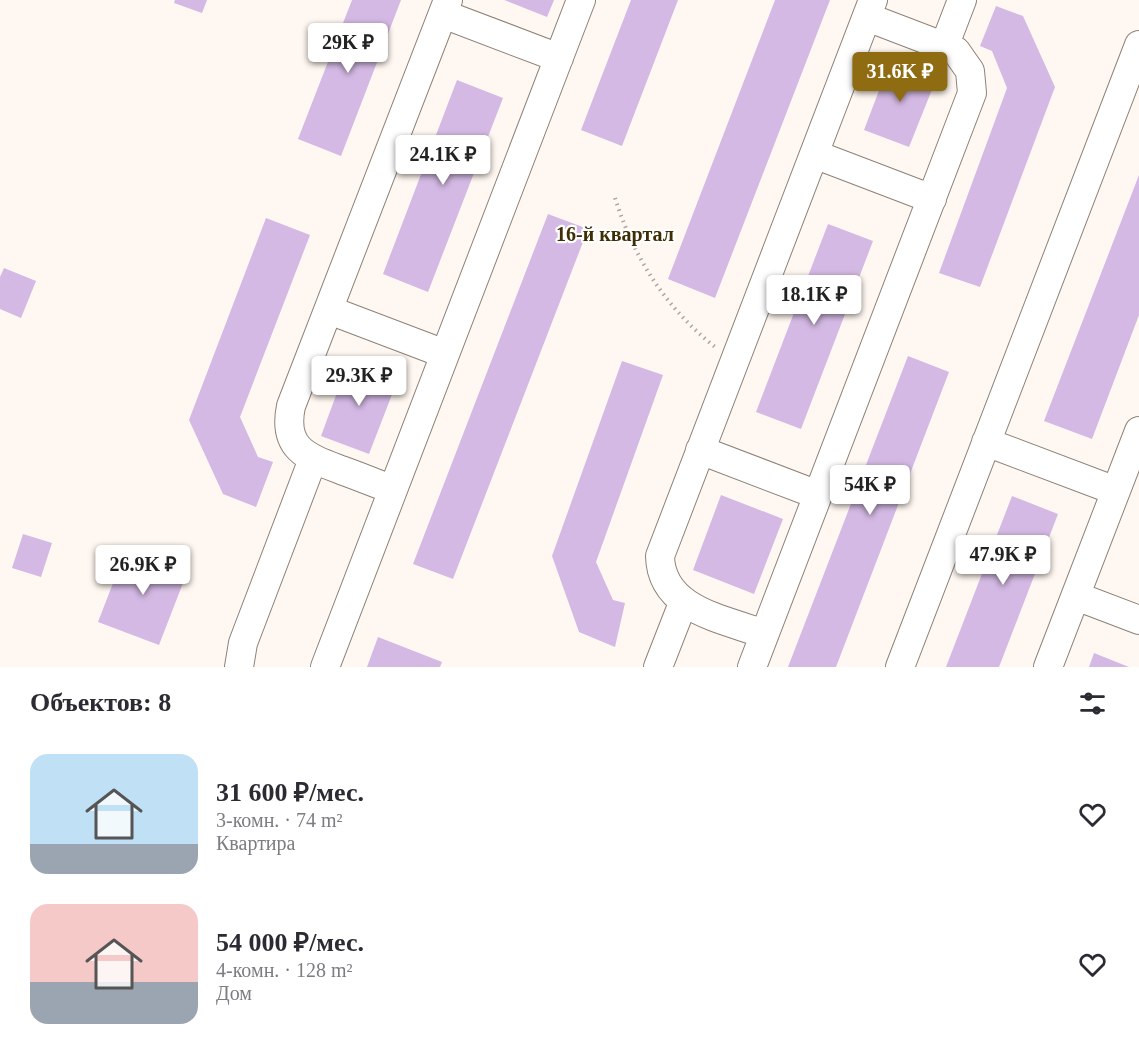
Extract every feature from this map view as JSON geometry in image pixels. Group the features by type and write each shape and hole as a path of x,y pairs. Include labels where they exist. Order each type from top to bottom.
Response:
{"lane":[{"path":"325,667 581,0"},
{"path":"944,47 962,0"},
{"path":"393,490 307,457 295,444 288,420 445,7 559,58"},
{"path":"752,667 972,93 972,83 966,64 956,51 870,9 660,556 667,586 683,603 764,634"},
{"path":"900,667 1139,45"},
{"path":"814,154 932,199"},
{"path":"329,309 445,354"},
{"path":"1048,667 1139,431"},
{"path":"986,442 1116,491"},
{"path":"700,450 818,495"},
{"path":"238,667 243,643 313,459"},
{"path":"1076,596 1139,620"},
{"path":"658,667 683,603"}],"path":[{"path":"615,198 634,249 657,287 687,323 734,362"}],"building":[{"path":"175,0 207,0 202,13 174,3"},
{"path":"352,0 401,0 341,156 298,139"},
{"path":"504,0 554,0 547,17"},
{"path":"631,0 678,0 622,146 581,130"},
{"path":"775,0 830,0 715,298 668,279"},
{"path":"996,6 1023,16 1055,87 980,287 939,273 1007,88 992,51 980,46"},
{"path":"891,59 937,77 909,147 864,130"},
{"path":"457,80 503,98 428,292 383,274"},
{"path":"1139,175 1139,315 1092,439 1044,421"},
{"path":"548,214 588,229 453,579 413,564"},
{"path":"266,218 310,235 240,417 258,457 273,462 256,507 223,494 189,420"},
{"path":"828,224 873,241 801,429 756,412"},
{"path":"4,268 36,281 21,318 0,309 0,277"},
{"path":"908,356 949,372 836,667 788,667"},
{"path":"349,360 398,379 369,454 321,436"},
{"path":"622,361 663,375 596,562 613,600 625,603 615,647 579,632 552,556"},
{"path":"721,495 783,519 754,594 693,570"},
{"path":"1012,496 1058,514 999,667 946,667"},
{"path":"23,534 52,543 41,577 12,568"},
{"path":"127,547 188,570 159,645 98,622"},
{"path":"378,637 442,662 440,667 367,667"},
{"path":"1094,653 1129,667 1089,667"}],"district":[{"name":"16-й квартал","path":"615,234"}]}
